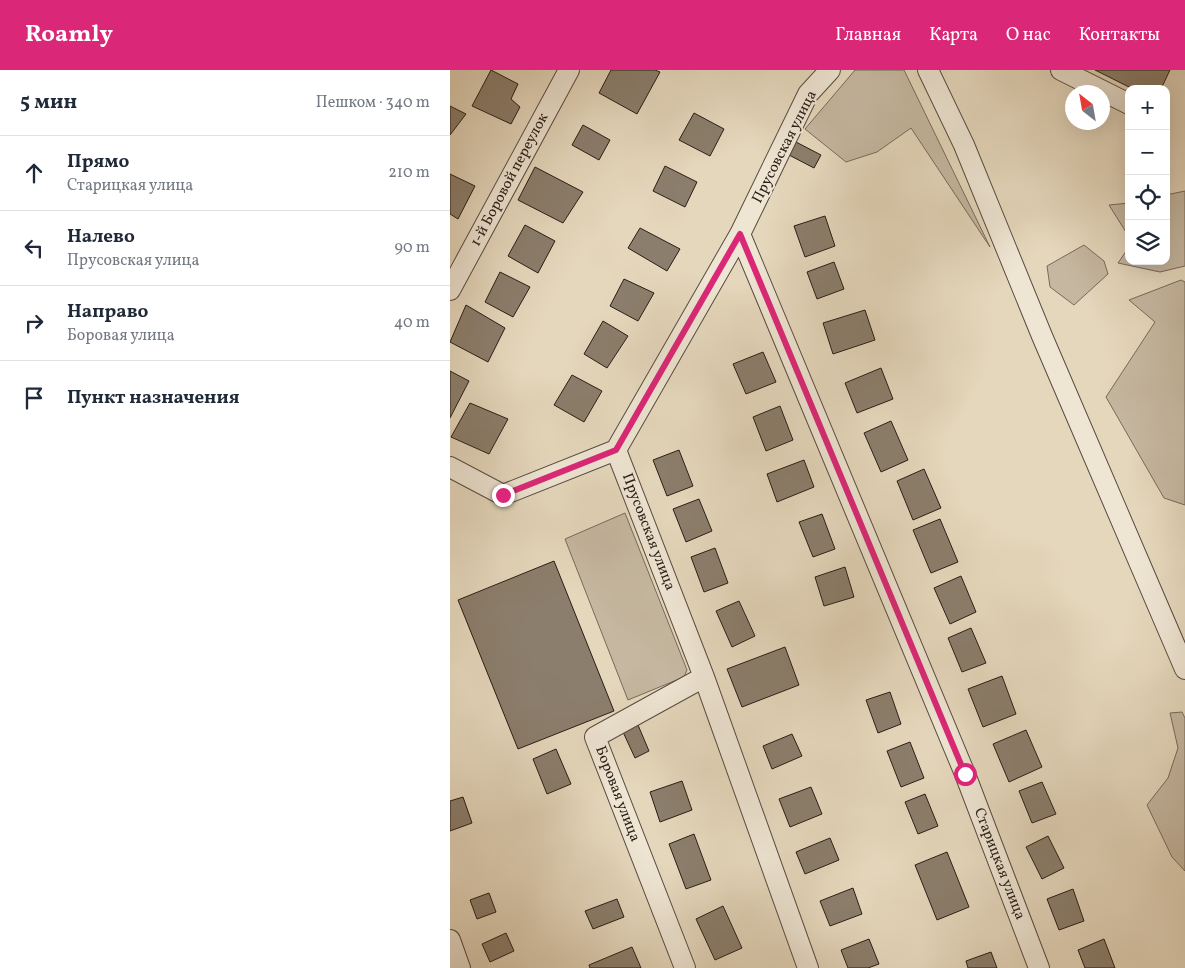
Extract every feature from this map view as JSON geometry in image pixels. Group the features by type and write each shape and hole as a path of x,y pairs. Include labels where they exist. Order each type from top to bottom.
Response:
{"street":[{"name":"1-й Боровой переулок","path":"450,290 569,70"},
{"path":"1061,70 1125,102"},
{"path":"933,72 1042,336 1185,668"},
{"name":"Прусовская улица","path":"808,968 704,677 616,450 740,234 808,94 821,73"},
{"name":"Старицкая улица","path":"740,234 961,765 1039,968"},
{"path":"450,467 503,495 616,450"},
{"name":"Боровая улица","path":"685,968 594,737 704,677"},
{"path":"450,940 460,968"}],"shaded area":[{"path":"855,70 904,70 990,247 911,128 877,152 846,162 805,129"},
{"path":"1185,191 1185,266 1160,272 1127,265 1170,265 1170,194"},
{"path":"1125,203 1125,231 1109,205"},
{"path":"1084,245 1104,261 1108,274 1074,305 1050,287 1047,266"},
{"path":"1125,253 1125,264 1118,263"},
{"path":"1181,280 1185,282 1185,505 1164,498 1106,397 1155,322 1129,300"},
{"path":"625,513 687,670 684,677 628,700 565,539"},
{"path":"1182,712 1185,718 1185,871 1172,857 1147,805 1168,778 1178,748 1170,713"}],"building":[{"path":"491,70 518,84 511,99 520,107 511,124 472,106"},
{"path":"611,70 655,70 660,72 637,114 599,93"},
{"path":"1095,70 1170,70 1163,85 1125,85"},
{"path":"450,106 466,114 450,135"},
{"path":"694,113 724,129 710,156 679,140"},
{"path":"583,125 610,140 599,160 572,145"},
{"path":"796,142 821,155 814,168 789,155"},
{"path":"665,166 697,182 685,207 653,191"},
{"path":"535,167 583,192 563,223 518,200"},
{"path":"450,174 475,186 458,219 450,214"},
{"path":"825,216 835,246 805,257 794,226"},
{"path":"525,225 555,241 538,273 508,256"},
{"path":"640,228 680,249 667,271 628,248"},
{"path":"834,262 844,289 817,299 807,272"},
{"path":"500,272 530,287 513,317 485,302"},
{"path":"624,279 654,293 638,321 610,306"},
{"path":"466,305 505,328 488,362 450,342"},
{"path":"865,310 875,340 833,354 823,323"},
{"path":"603,321 628,336 607,368 584,354"},
{"path":"763,352 776,382 746,394 733,364"},
{"path":"881,368 893,399 857,413 845,383"},
{"path":"450,371 469,381 450,418"},
{"path":"572,375 602,391 584,422 554,405"},
{"path":"470,403 508,419 489,454 451,437"},
{"path":"780,406 793,440 766,451 753,417"},
{"path":"891,421 908,460 881,472 864,433"},
{"path":"679,450 693,486 667,496 653,460"},
{"path":"804,460 814,487 777,502 767,474"},
{"path":"924,469 941,508 913,520 897,481"},
{"path":"699,499 712,531 686,542 673,509"},
{"path":"822,514 835,549 813,557 799,522"},
{"path":"940,519 958,562 931,573 913,530"},
{"path":"715,548 728,583 704,592 691,557"},
{"path":"554,561 614,711 518,749 458,600"},
{"path":"845,567 854,597 824,606 815,577"},
{"path":"961,576 976,612 950,624 934,588"},
{"path":"739,601 755,636 732,647 716,611"},
{"path":"971,628 986,663 962,672 948,638"},
{"path":"785,647 799,685 742,707 727,669"},
{"path":"1002,676 1016,714 983,727 968,689"},
{"path":"890,692 901,724 878,733 866,700"},
{"path":"638,725 649,751 635,758 623,732"},
{"path":"1026,730 1042,767 1009,782 993,744"},
{"path":"792,734 802,756 772,769 763,746"},
{"path":"910,742 924,778 901,787 887,751"},
{"path":"556,749 571,784 547,794 533,759"},
{"path":"682,781 692,810 660,822 650,792"},
{"path":"1042,782 1056,814 1032,823 1019,791"},
{"path":"811,787 822,814 790,827 779,799"},
{"path":"925,794 938,826 918,834 905,802"},
{"path":"463,797 472,823 450,831 450,801"},
{"path":"694,834 711,880 686,889 669,844"},
{"path":"1048,836 1064,868 1042,879 1026,847"},
{"path":"830,838 839,860 805,874 796,852"},
{"path":"947,852 969,907 937,920 915,865"},
{"path":"853,888 862,914 830,926 820,901"},
{"path":"1073,889 1084,921 1059,930 1047,899"},
{"path":"489,893 496,912 477,919 470,900"},
{"path":"617,899 624,917 593,929 585,911"},
{"path":"723,906 742,948 715,960 696,919"},
{"path":"506,933 514,951 490,962 482,944"},
{"path":"869,939 879,964 868,968 848,968 841,950"},
{"path":"1104,939 1115,968 1085,968 1078,950"},
{"path":"632,947 641,968 590,968 589,965"},
{"path":"991,952 997,968 968,968 966,961"}],"route":[{"path":"503,495 616,450 740,234 965,774"}]}
